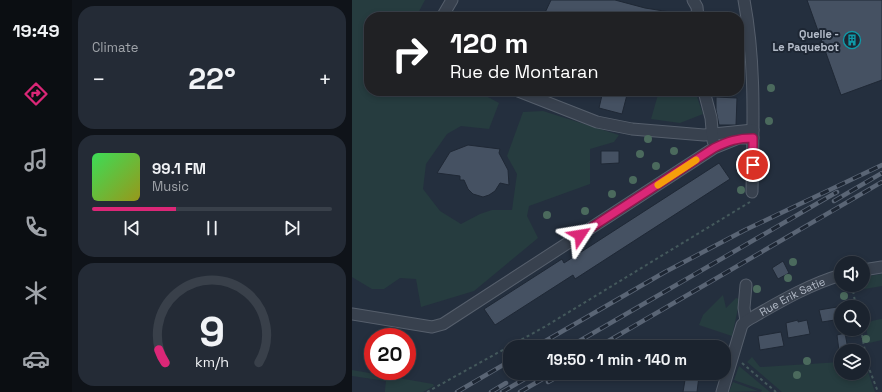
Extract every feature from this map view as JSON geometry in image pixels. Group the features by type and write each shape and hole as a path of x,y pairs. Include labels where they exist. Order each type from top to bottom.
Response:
{"street":[{"path":"445,12 452,0"},
{"path":"693,0 697,7 698,12"},
{"path":"744,0 749,35 753,92 752,197"},
{"path":"531,96 597,122 632,128 704,135 753,134"},
{"path":"705,96 711,118 714,148"},
{"path":"352,314 432,326 443,324 714,148 753,134"},
{"path":"870,269 882,267"},
{"name":"Rue Erik Satie","path":"746,321 800,292 834,277"},
{"path":"722,392 742,325 746,321 744,308 746,285"}],"path":[{"path":"427,392 546,326 752,197"},
{"path":"862,336 867,363 878,392"},
{"path":"733,358 739,361 776,392"}],"green space":[{"path":"352,0 425,0 419,12 364,12 364,96 486,96 499,103 489,129 461,126 447,134 426,164 423,189 440,211 461,224 480,214 492,210 512,210 517,174 507,156 523,112 543,111 619,135 614,142 590,149 590,184 529,206 527,216 538,238 474,291 421,307 416,279 400,278 384,289 372,289 352,277"},
{"path":"658,96 697,96 703,114 680,123 651,119"},
{"path":"882,274 882,286 870,288 870,276"},
{"path":"723,295 726,308 736,298 740,299 732,336 699,325 703,315"},
{"path":"882,319 882,340 869,343 868,336 870,336 870,323"},
{"path":"752,357 760,367 834,362 834,380 870,380 870,377 875,392 782,392 747,362"},
{"path":"739,366 770,392 761,392 762,390 734,380"},
{"path":"352,370 364,372 364,378 352,376"},
{"path":"379,380 410,380 433,384 434,386 423,392 385,392 386,381"},
{"path":"733,382 758,391 729,392"}],"building":[{"path":"551,0 615,0 645,8 670,12 545,12"},
{"name":"Quelle - Le Paquebot","path":"807,0 882,0 882,80 841,95"},
{"path":"602,96 627,96 622,114 599,108"},
{"path":"716,97 737,98 736,125 719,125 716,110"},
{"path":"468,145 500,149 499,153 508,170 509,185 500,183 495,191 483,197 473,194 468,189 464,180 460,180 460,176 437,173 450,152"},
{"path":"601,151 619,151 619,163 601,164"},
{"path":"719,163 730,179 575,279 573,275 495,325 484,309 562,259 564,263"},
{"path":"783,261 789,273 778,279 772,268"},
{"path":"834,308 834,320 822,322 819,310"},
{"path":"798,320 798,322 807,320 810,334 788,338 786,323"},
{"path":"781,332 784,346 760,350 758,336"},
{"path":"837,336 846,336 847,344 838,344"},
{"path":"685,380 698,380 697,392 683,392"}],"railway":[{"path":"547,340 665,272 745,230 882,165"},
{"path":"834,201 882,173"},
{"path":"610,340 882,182"},
{"path":"581,340 837,192"},
{"path":"457,392 503,365"},
{"path":"502,392 523,380"},
{"path":"520,392 541,380"},
{"path":"548,382 552,380"},
{"path":"491,392 506,383"}],"slow traffic":[{"path":"658,185 696,160"}],"place":[{"name":"Quelle - Le Paquebot","path":"852,40"}],"route":[{"path":"580,235 723,143 739,138 753,138 753,165"}]}
